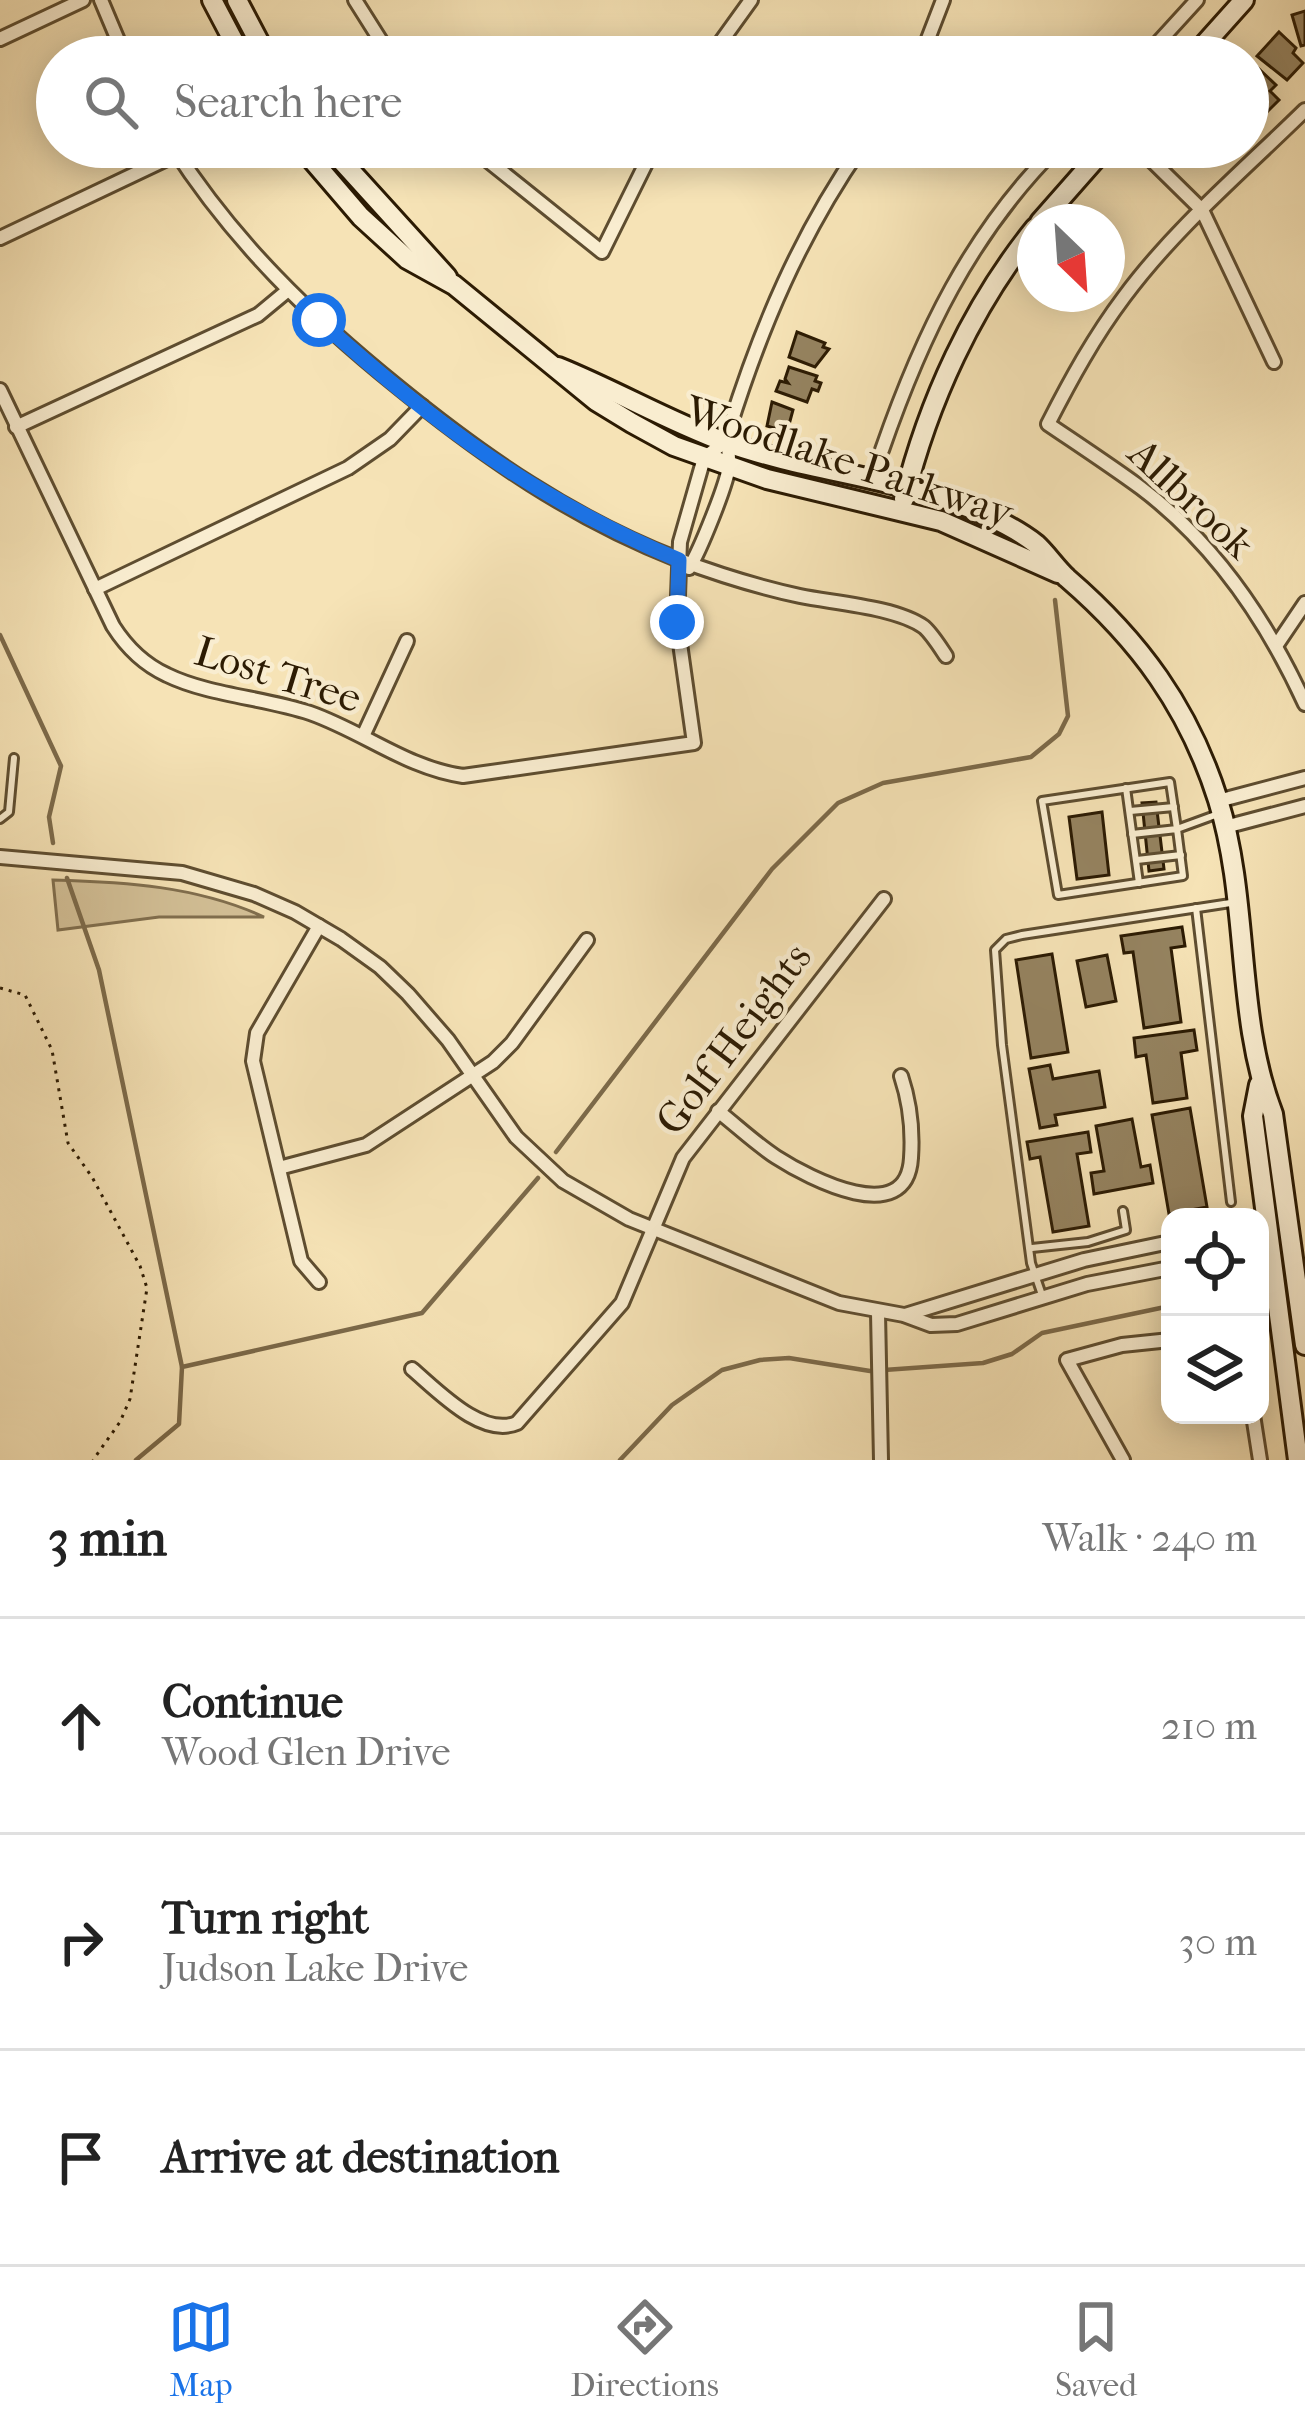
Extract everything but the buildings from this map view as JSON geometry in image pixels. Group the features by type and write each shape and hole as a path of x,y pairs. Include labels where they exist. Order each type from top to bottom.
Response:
{"street":[{"path":"0,39 83,0"},
{"path":"101,0 116,36"},
{"path":"212,0 231,36"},
{"path":"237,0 256,36"},
{"path":"355,0 378,36"},
{"path":"725,36 752,0"},
{"path":"929,36 944,0"},
{"path":"1164,36 1197,0"},
{"path":"1212,36 1244,0"},
{"path":"1269,145 1305,110"},
{"path":"0,238 139,168"},
{"path":"188,168 287,291 422,406 515,477 583,516 686,562 766,588 902,618 925,628 946,656"},
{"name":"Woodlake Parkway","path":"319,168 361,217 407,259 454,285"},
{"name":"Woodlake Parkway","path":"348,168 454,285 596,401 674,446 767,479 901,509 1063,574"},
{"path":"497,168 602,252 644,168"},
{"path":"686,562 729,467 725,442 757,341 784,278 847,168"},
{"path":"882,450 922,343 980,236 1039,168"},
{"path":"1056,204 1088,168"},
{"path":"1159,168 1202,210 1274,362"},
{"path":"1202,210 1245,168"},
{"name":"Allbrook","path":"1202,210 1126,294 1084,354 1048,424 1144,490 1183,526 1240,591 1276,646 1305,704"},
{"path":"901,509 929,417 971,322 1017,255"},
{"path":"16,427 258,314 287,291"},
{"name":"Woodlake Parkway","path":"558,368 725,442 949,500 1035,543 1119,625 1164,682 1198,742 1222,813 1260,1080 1273,1114 1305,1345"},
{"name":"Lost Tree","path":"0,390 124,643 174,679 286,705 364,734 415,764 464,776 694,743 677,622 680,576 686,562"},
{"path":"95,590 348,468 390,439 422,406"},
{"path":"686,562 680,542 704,458 725,442"},
{"path":"692,506 712,512"},
{"path":"1276,646 1305,603"},
{"path":"364,734 407,640"},
{"path":"1222,813 1305,778"},
{"path":"1222,813 1305,806"},
{"path":"0,857 182,873 254,894 319,926 380,967 430,1017 496,1112 538,1160 590,1199 839,1303 931,1325 957,1324 1107,1279 1161,1270"},
{"name":"Golf Heights","path":"412,1369 488,1426 504,1429 517,1423 622,1304 682,1158 884,899"},
{"path":"319,926 256,1033 253,1061 301,1261 319,1282"},
{"path":"280,1168 366,1145 473,1076 512,1043 587,940"},
{"path":"718,1111 776,1157 807,1174 867,1196 886,1196 902,1188 910,1171 910,1104 901,1076"},
{"name":"Woodlake Parkway","path":"1260,1080 1253,1116 1262,1208"},
{"path":"1269,1231 1289,1228"},
{"path":"904,1315 1084,1260 1161,1244"},
{"path":"1269,1255 1292,1252"},
{"name":"Woodlake Parkway","path":"1269,1281 1298,1460"},
{"path":"878,1313 881,1460"},
{"path":"1124,1460 1067,1360 1122,1345 1161,1341"},
{"path":"1254,1424 1260,1460"}],"lane":[{"path":"0,819 9,812 14,758"},
{"path":"1170,782 1174,807 1183,876 1058,895 1042,801 1170,782"},
{"path":"1126,788 1139,883"},
{"path":"1129,812 1174,807"},
{"path":"1132,834 1177,829 1222,813"},
{"path":"1136,860 1180,855"},
{"path":"1043,1298 1030,1248 1002,1046 995,950 1006,939 1022,935 1238,902"},
{"path":"1196,908 1231,1202"},
{"path":"1030,1248 1072,1245 1126,1230 1123,1211"}],"path":[{"path":"0,988 25,995 33,1009 52,1049 68,1143 92,1177 147,1288 130,1399 93,1460"}],"shaded area":[{"path":"53,880 187,892 264,917 159,917 58,930"}],"waterway":[{"path":"556,1152 772,869 838,803 883,783 1031,757 1059,734 1068,716 1055,600"},
{"path":"0,635 61,766 49,817 53,843"},
{"path":"67,878 99,970 182,1367"},
{"path":"136,1460 179,1424 182,1367 422,1313 538,1178"},
{"path":"620,1460 672,1405 722,1370 789,1358 870,1371 983,1363 1012,1354 1042,1333 1161,1308"}],"route":[{"path":"319,320 459,437 515,477 583,516 679,560 677,622"}]}
